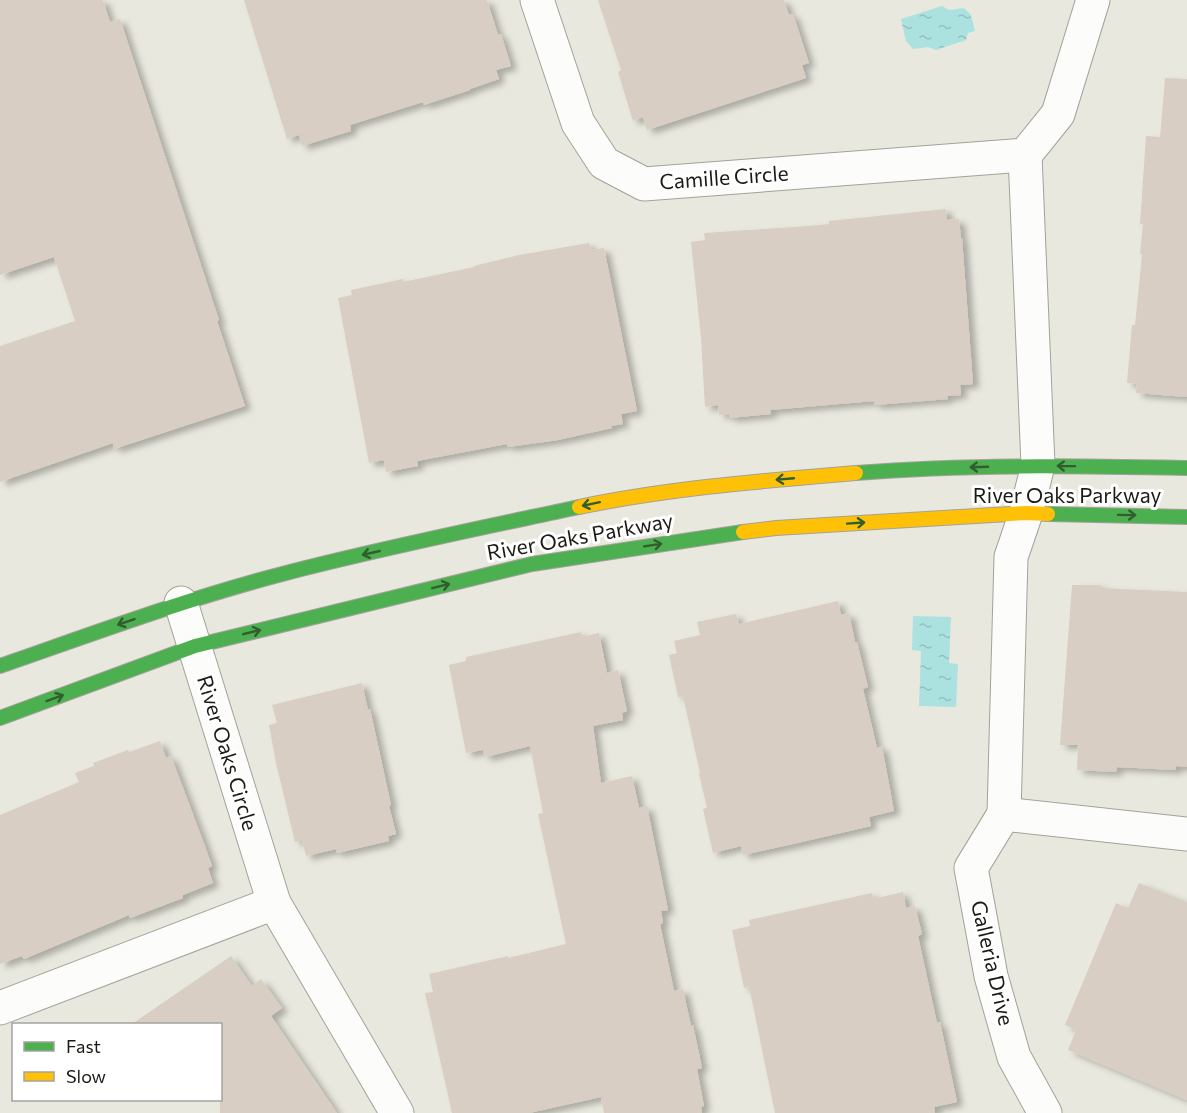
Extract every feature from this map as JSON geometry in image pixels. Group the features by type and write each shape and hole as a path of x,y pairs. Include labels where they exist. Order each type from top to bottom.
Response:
{"street":[{"name":"Camille Circle","path":"537,0 578,123 604,163 644,184 1025,155"},
{"path":"1026,513 1038,465 1025,155 1058,114 1093,0"},
{"name":"River Oaks Parkway","path":"0,666 181,603 285,573 428,539 624,498 759,481 909,469 1038,465 1187,468"},
{"name":"River Oaks Parkway","path":"0,718 195,646 543,562 776,528 1026,513 1187,518"},
{"name":"Galleria Drive","path":"1026,513 1011,557 1004,814 971,868 991,976 1014,1057 1045,1113"},
{"name":"River Oaks Circle","path":"181,603 274,903 397,1113"},
{"path":"1004,814 1187,834"},
{"path":"0,1008 274,903"}],"water":[{"path":"942,6 949,10 964,8 971,15 975,31 968,33 966,40 936,50 928,47 913,49 906,41 901,19"},
{"path":"913,616 951,617 949,663 958,664 956,707 919,706 921,651 912,650"}],"building":[{"path":"0,0 103,0 110,22 120,19 245,406 114,449 113,443 0,482 0,346 75,321 54,257 0,275"},
{"path":"244,0 487,0 511,66 496,70 499,79 424,105 423,102 350,125 351,131 302,146 299,135 287,139"},
{"path":"598,0 784,0 789,15 793,14 809,63 802,65 806,78 647,130 643,117 633,121 618,72 621,70"},
{"path":"1165,78 1187,79 1187,397 1136,393 1137,384 1127,383 1142,255 1140,254 1143,224 1140,224 1146,136 1160,137"},
{"path":"946,209 947,220 959,219 962,238 973,384 960,385 961,395 947,396 948,399 875,405 874,401 770,410 771,414 729,418 729,414 719,415 718,405 705,407 701,337 691,242 705,240 704,233 829,224 829,221"},
{"path":"589,243 591,250 604,248 637,411 621,414 623,424 558,440 508,447 507,444 417,461 418,466 386,472 384,460 369,463 338,298 352,295 351,290 403,279 403,282 519,255"},
{"path":"1072,585 1187,592 1187,767 1176,766 1176,770 1117,767 1116,772 1077,770 1078,745 1060,745"},
{"path":"838,601 841,615 849,613 855,642 857,642 868,687 863,689 877,748 882,746 894,811 869,817 871,826 743,855 741,846 713,853 703,809 707,808 683,696 678,697 669,655 677,653 674,641 700,635 697,622 736,614 739,624"},
{"path":"581,632 582,637 599,633 607,673 618,670 627,711 622,713 623,720 593,726 601,783 632,776 639,808 647,806 668,910 661,911 663,923 660,924 674,991 683,989 691,1026 693,1025 702,1068 697,1069 704,1106 701,1107 702,1113 604,1113 601,1097 529,1113 452,1113 425,993 433,992 429,974 566,944 538,814 543,813 530,746 485,757 483,750 466,753 449,665 466,661 466,657"},
{"path":"362,683 368,710 370,709 396,834 388,836 389,841 337,853 336,849 306,856 302,840 295,842 276,763 269,725 277,723 272,705"},
{"path":"160,741 166,758 171,756 202,838 212,866 208,868 213,883 183,895 183,898 130,918 129,915 24,959 22,956 0,964 0,815 79,782 75,773 94,766 93,763"},
{"path":"1139,883 1187,902 1187,1100 1068,1050 1076,1030 1065,1025 1116,903 1128,908"},
{"path":"903,892 906,908 915,906 922,934 918,936 957,1102 934,1107 935,1113 775,1113 749,986 744,988 732,930 750,926 749,920 872,893 873,899"},
{"path":"231,956 252,986 261,979 282,1008 271,1016 337,1113 220,1113 222,1023 133,1023"}],"traffic: fast":[{"path":"856,473 980,467 1187,468"},
{"path":"0,666 142,616 250,583 395,547 579,507"},
{"path":"1048,514 1187,517"},
{"path":"0,718 195,646 532,564 743,532"}],"traffic: slow":[{"path":"579,507 682,490 856,473"},
{"path":"743,532 1026,513 1048,514"}]}
